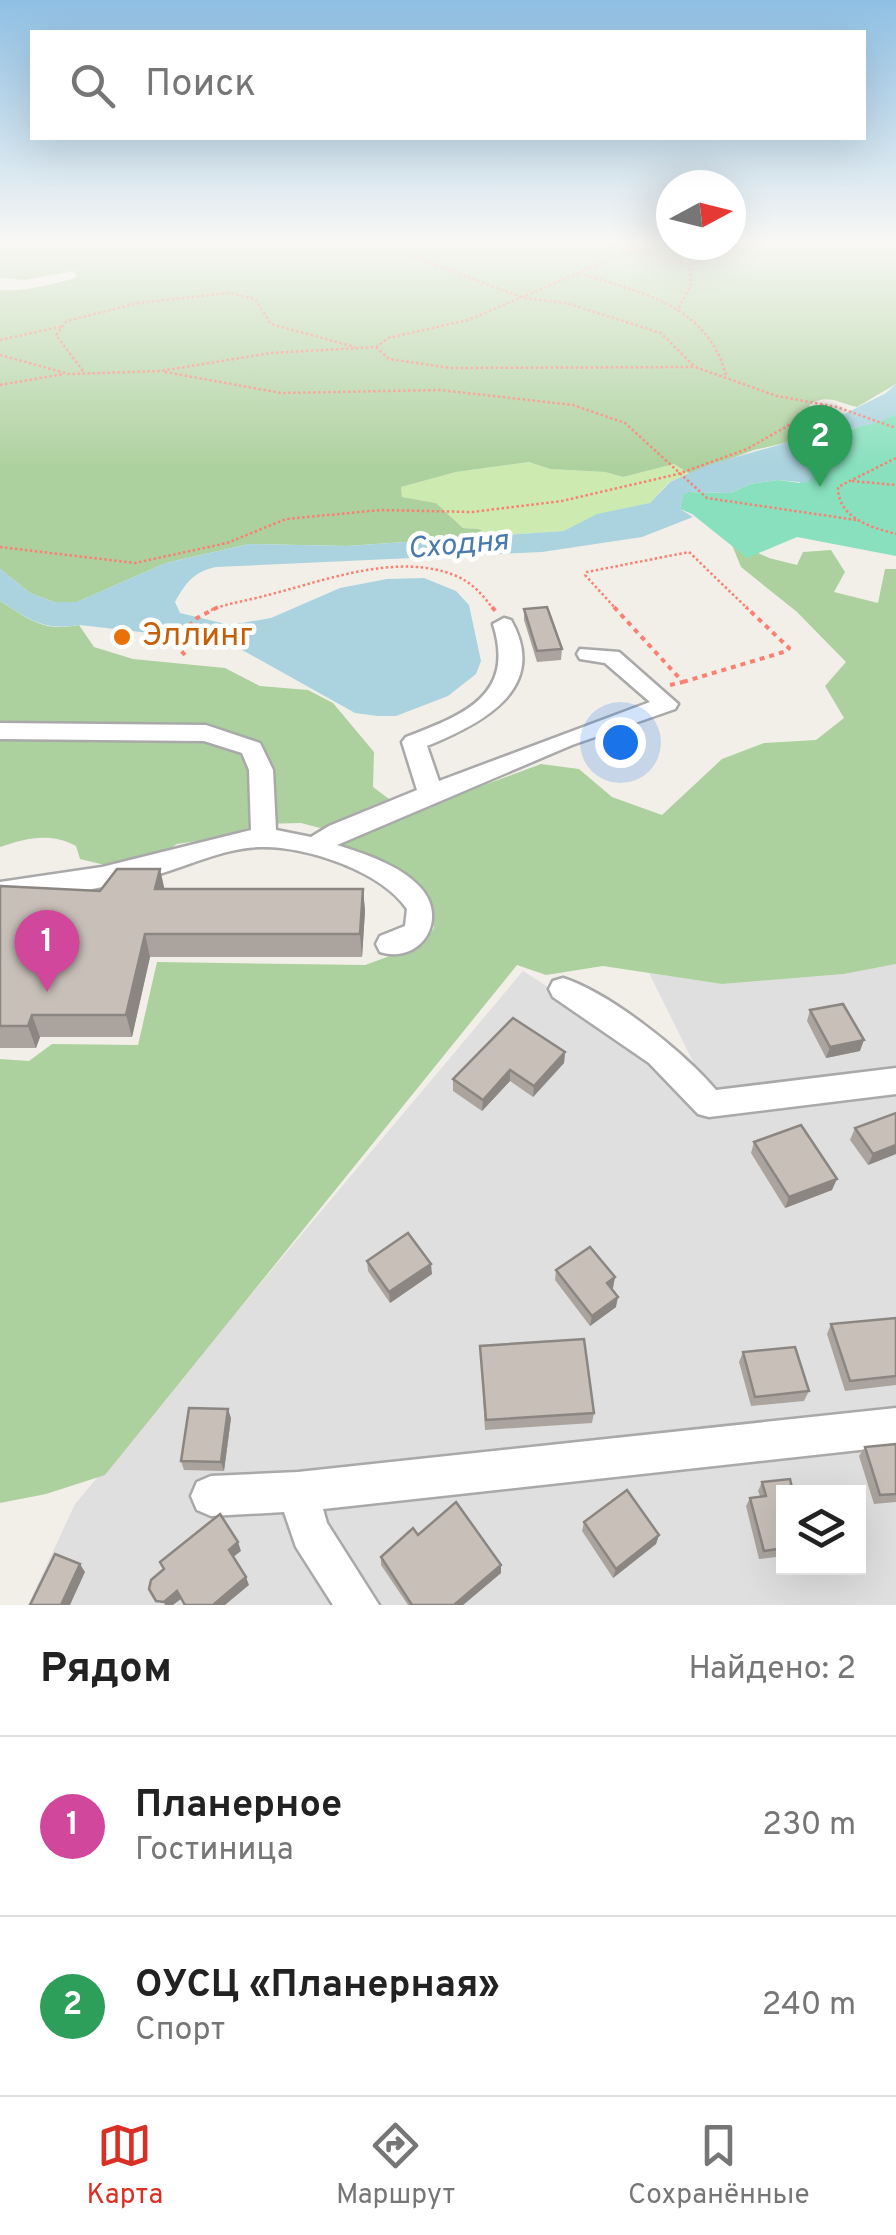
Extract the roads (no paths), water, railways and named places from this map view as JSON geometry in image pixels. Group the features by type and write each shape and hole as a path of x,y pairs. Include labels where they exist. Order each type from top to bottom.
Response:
{"lane":[{"path":"431,795 414,742 474,715 495,697 508,678 513,658 504,624"},
{"path":"318,846 338,832 564,740 667,704 611,656 588,654"},
{"path":"0,731 206,733 252,748 262,770 264,838"},
{"path":"0,892 155,865 227,843 264,838 318,846 409,888 422,901 423,918 416,934 404,942 390,944"},
{"path":"563,989 638,1037 688,1076 709,1104 896,1081"},
{"path":"211,1496 298,1492 896,1427"},
{"path":"298,1492 310,1533 358,1605"}],"water":[{"name":"Сходня","path":"896,384 896,414 843,431 821,443 807,469 812,476 808,483 778,480 750,484 731,493 688,492 683,495 680,509 693,517 642,537 542,552 216,567 191,579 175,602 180,613 230,625 271,618 340,588 387,579 424,578 456,591 469,605 481,661 476,674 448,696 396,716 355,713 228,642 80,625 46,625 0,601 0,569 30,593 54,602 77,602 166,563 249,544 347,546 564,531 597,514 650,503 670,482 708,465 789,442 886,393"}],"place":[{"name":"ОУСЦ «Планерная»","path":"820,487"},
{"name":"Эллинг","path":"122,637"},
{"name":"Планерное","path":"47,992"}]}
